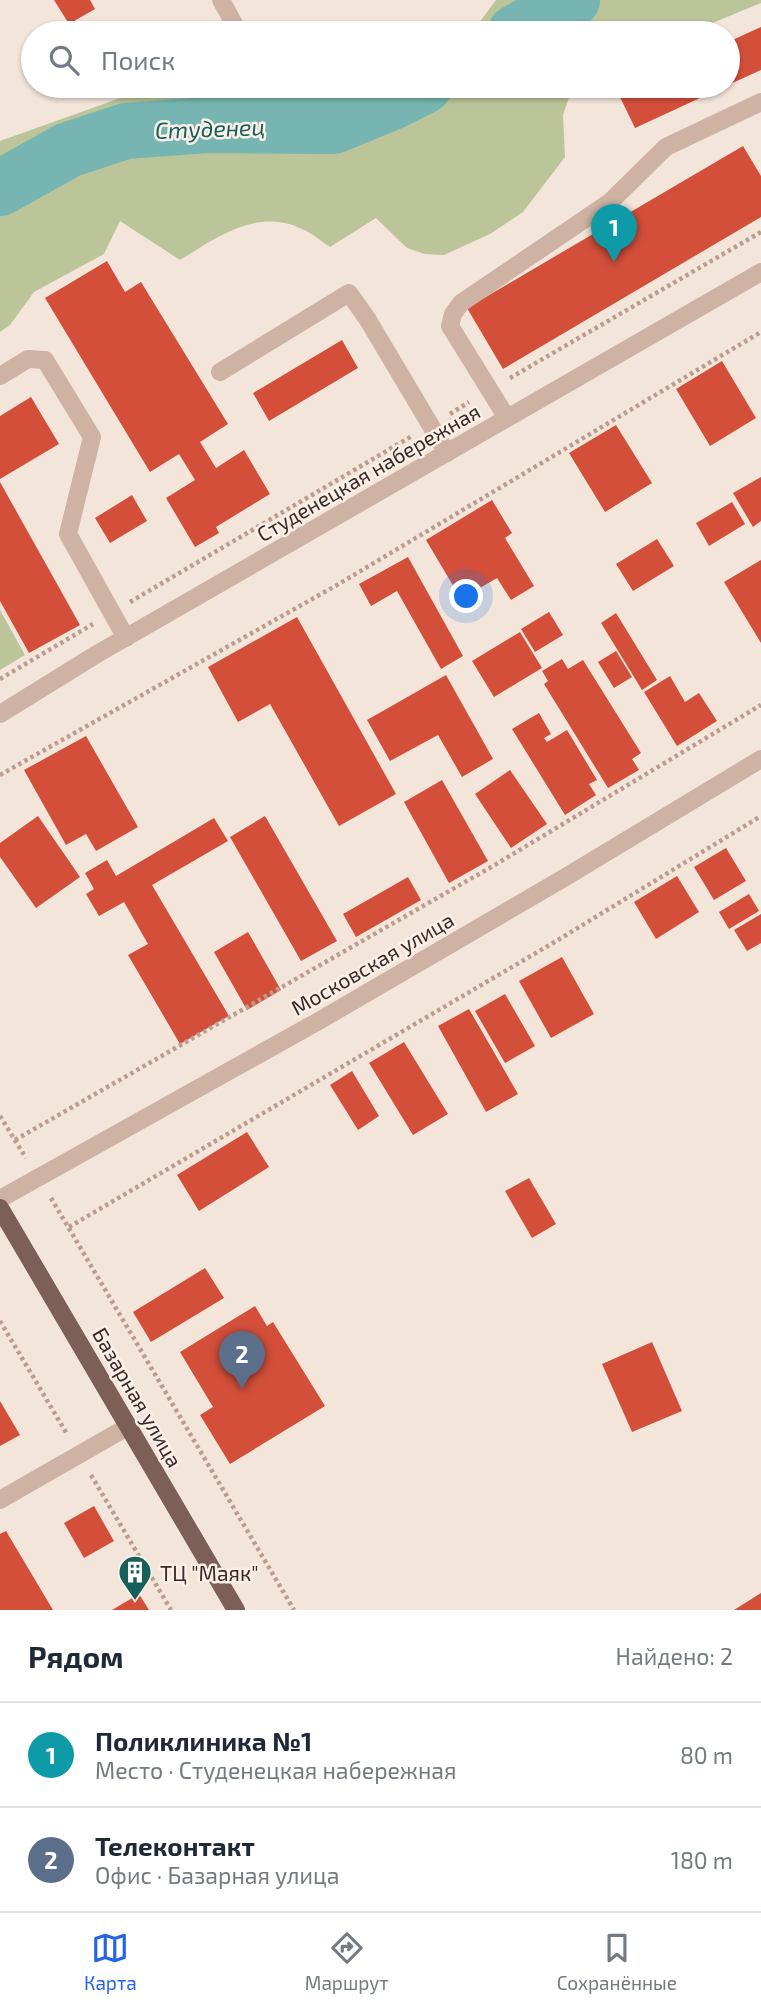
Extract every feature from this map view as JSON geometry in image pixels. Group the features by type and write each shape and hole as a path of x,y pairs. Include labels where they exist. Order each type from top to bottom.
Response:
{"main road":[{"name":"Базарная улица","path":"0,1208 236,1610"}],"street":[{"path":"221,0 232,21"},
{"path":"507,418 450,326 453,314 461,303 610,202 666,147 761,102"},
{"name":"Студенецкая набережная","path":"0,714 126,638 761,272"},
{"path":"220,372 349,293 447,453"},
{"path":"0,376 28,359 45,360 92,437 68,534 126,638"},
{"name":"Московская улица","path":"0,1199 317,1022 761,759"},
{"path":"0,1500 129,1426"}],"path":[{"path":"0,679 761,232"},
{"path":"0,775 337,585 761,332"},
{"path":"0,1116 15,1140 481,873 761,705"},
{"path":"294,1610 69,1227 553,943 761,816"}],"green space":[{"path":"496,0 761,0 761,3 717,21 480,21"},
{"path":"120,98 569,98 563,115 565,157 523,212 490,234 444,255 425,254 407,248 376,218 330,247 306,231 285,223 253,223 223,235 180,260 120,221 104,254 34,292 10,325 0,332 0,141"},
{"path":"0,610 25,655 0,670"}],"building":[{"path":"54,0 90,0 95,9 74,21 67,21"},
{"path":"761,27 761,70 740,80 740,37"},
{"path":"620,98 700,98 635,128"},
{"path":"743,146 761,176 761,217 503,369 467,308"},
{"path":"107,261 125,292 141,282 228,424 200,442 216,468 244,450 270,494 216,527 219,533 195,547 166,498 195,480 179,454 150,472 45,298"},
{"path":"342,340 358,368 269,421 253,393"},
{"path":"722,361 756,418 710,446 676,389"},
{"path":"31,397 59,444 0,479 0,416"},
{"path":"616,425 652,483 605,512 569,453"},
{"path":"761,477 761,521 753,527 733,493"},
{"path":"0,482 80,625 29,653 0,601"},
{"path":"132,495 147,521 110,543 95,518"},
{"path":"492,500 512,533 505,538 534,586 511,600 497,578 461,599 426,540"},
{"path":"732,502 745,524 709,546 696,523"},
{"path":"657,539 674,566 633,591 616,564"},
{"path":"408,557 463,656 441,669 397,591 371,606 359,584"},
{"path":"761,560 761,643 724,582"},
{"path":"549,612 563,635 535,652 521,629"},
{"path":"616,613 657,680 642,690 601,623"},
{"path":"297,617 396,794 339,826 270,704 238,722 208,667"},
{"path":"520,632 542,668 494,697 472,661"},
{"path":"616,651 632,677 614,688 598,662"},
{"path":"562,659 568,669 583,660 641,753 632,759 639,770 608,788 544,684 548,681 542,671"},
{"path":"446,675 493,759 462,777 438,735 390,761 367,720"},
{"path":"670,676 685,702 699,693 717,721 677,746 644,692"},
{"path":"539,713 551,734 544,738 547,742 567,730 597,780 589,784 596,795 565,815 512,729"},
{"path":"86,736 138,827 96,851 86,834 66,845 24,770"},
{"path":"510,770 547,824 511,848 475,794"},
{"path":"442,780 488,861 449,883 404,802"},
{"path":"38,816 80,877 36,908 0,857 0,843"},
{"path":"265,816 337,941 301,961 230,837"},
{"path":"214,818 228,841 152,885 229,1016 180,1044 128,955 148,944 124,902 99,916 86,894 94,889 85,873 107,860 116,876"},
{"path":"726,848 746,881 714,900 694,867"},
{"path":"677,876 699,912 656,939 634,902"},
{"path":"408,877 421,900 356,937 343,914"},
{"path":"749,894 759,911 729,929 719,912"},
{"path":"761,914 761,943 747,951 734,930"},
{"path":"248,932 281,990 247,1010 214,952"},
{"path":"562,957 594,1014 551,1038 519,981"},
{"path":"505,994 535,1046 505,1063 475,1011"},
{"path":"469,1009 518,1094 486,1112 438,1026"},
{"path":"404,1042 448,1114 413,1135 369,1063"},
{"path":"352,1071 379,1116 358,1130 330,1085"},
{"path":"247,1132 269,1167 199,1211 177,1175"},
{"path":"529,1178 556,1224 532,1238 505,1191"},
{"path":"205,1268 224,1298 151,1342 133,1312"},
{"path":"255,1306 267,1326 273,1322 325,1406 230,1464 200,1415 213,1407 180,1352"},
{"path":"652,1342 682,1411 632,1432 602,1364"},
{"path":"0,1401 20,1435 0,1446"},
{"path":"94,1506 114,1541 84,1558 64,1523"},
{"path":"6,1531 53,1610 0,1610 0,1534"},
{"path":"761,1593 761,1610 734,1610"},
{"name":"ТЦ \"Маяк\"","path":"139,1594 149,1610 112,1610"}],"waterway":[{"name":"Студенец","path":"536,21 572,0"},
{"name":"Студенец","path":"0,188 68,150 126,131 206,125 334,126 400,98"}],"place":[{"name":"Поликлиника №1","path":"614,262"},
{"name":"Телеконтакт","path":"242,1389"},
{"name":"ТЦ \"Маяк\"","path":"135,1602"}]}
